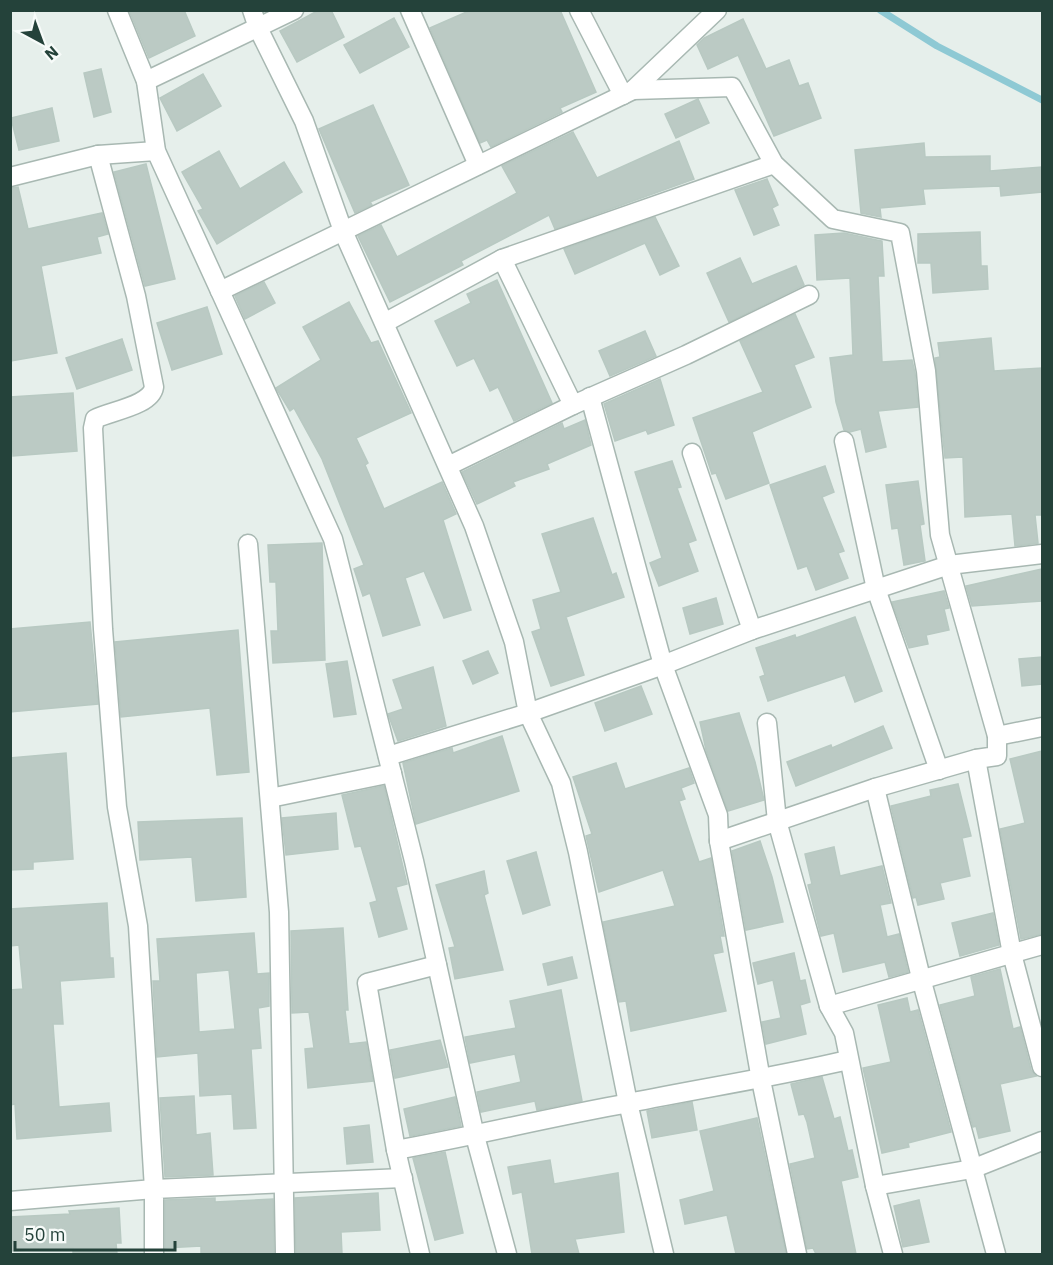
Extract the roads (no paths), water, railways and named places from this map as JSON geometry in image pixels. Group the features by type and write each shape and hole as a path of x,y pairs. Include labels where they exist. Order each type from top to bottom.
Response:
{"street":[{"path":"117,10 146,81 156,151 333,539 390,764 475,1136 507,1254"},
{"path":"146,81 255,19 294,10"},
{"path":"410,10 478,165"},
{"path":"579,10 628,92"},
{"path":"220,291 628,92 717,10"},
{"path":"255,19 304,121 343,231 386,322 474,526 514,642 528,712 561,783 578,852 628,1103 664,1254"},
{"path":"628,92 732,87 774,164 833,219 901,234 926,371 940,535 997,736 997,756 976,759 875,788 719,842"},
{"path":"10,177 98,155 156,151"},
{"path":"98,155 136,296 154,387 153,393 145,400 95,419 93,428 103,629 117,807 138,926 154,1189 154,1254"},
{"path":"386,322 502,259 774,164"},
{"path":"502,259 573,405"},
{"path":"448,466 809,295"},
{"path":"590,397 663,665 718,814 719,842 761,1080 797,1254"},
{"path":"844,441 876,589 939,770"},
{"path":"692,453 752,630"},
{"path":"248,544 279,912 285,1254"},
{"path":"270,798 390,764 528,712 663,665 752,630 949,565 1042,554"},
{"path":"767,723 777,821 829,1006 844,1033 874,1186 893,1254"},
{"path":"997,736 1042,727"},
{"path":"976,759 1012,954 1042,1067"},
{"path":"875,788 921,978 996,1254"},
{"path":"829,1006 1042,945"},
{"path":"420,1254 396,1150 368,983 437,965"},
{"path":"396,1150 475,1136 628,1103 761,1080 848,1060"},
{"path":"874,1186 972,1169 1042,1141"},
{"path":"10,1201 154,1189 403,1178"}],"waterway":[{"path":"880,10 937,46 1042,100"}]}
